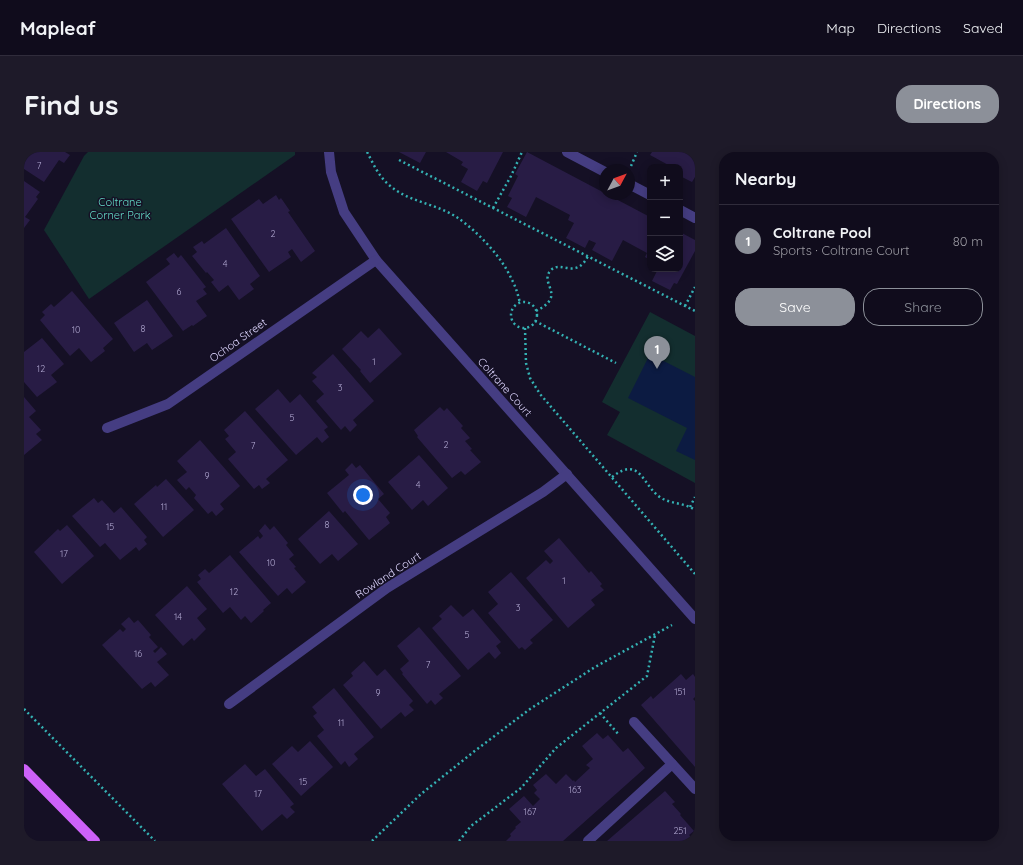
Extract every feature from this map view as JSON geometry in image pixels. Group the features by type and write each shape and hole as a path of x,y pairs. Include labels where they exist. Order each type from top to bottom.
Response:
{"main road":[{"path":"24,769 95,841"}],"street":[{"name":"Coltrane Court","path":"329,152 331,172 344,212 376,260 695,619"},
{"path":"566,152 599,169"},
{"path":"635,187 647,193"},
{"path":"683,212 695,218"},
{"name":"Ochoa Street","path":"107,428 168,404 376,260"},
{"name":"Rowland Court","path":"228,704 387,588 543,492 567,474"},
{"path":"634,722 695,789"},
{"path":"588,841 672,764"}],"path":[{"path":"367,152 376,170 387,183 401,194 437,207 458,218 478,235 498,257 512,279 520,303"},
{"path":"493,208 511,176 522,152"},
{"path":"632,164 637,152"},
{"path":"399,160 695,311"},
{"path":"536,311 548,303 551,298 551,291 548,283 550,271 559,267 574,269 584,264 588,256"},
{"path":"685,306 695,287"},
{"path":"520,303 529,303 536,311 537,317 535,322 529,327 525,328 517,326 511,320 510,316 513,307 520,303"},
{"path":"535,322 616,363"},
{"path":"525,328 526,363 530,378 540,394 695,574"},
{"path":"612,476 625,469 635,470 643,476 653,491 662,498 695,510"},
{"path":"690,507 695,497"},
{"path":"372,841 421,794 530,709 595,667 672,625"},
{"path":"460,841 471,826 521,788 556,748 647,676 655,635"},
{"path":"24,709 154,841"}],"green space":[{"name":"Coltrane Corner Park","path":"88,152 295,152 295,155 89,299 44,230 84,156"},
{"path":"650,312 695,336 695,483 607,435 620,412 602,402"}],"water":[{"path":"650,354 695,377 695,460 676,451 687,428 628,398"}],"building":[{"path":"24,152 65,152 70,155 64,163 59,160 44,182 24,169"},
{"path":"399,152 426,152 420,163"},
{"path":"446,152 503,152 487,183 483,181 477,191 461,182 468,169 461,165 463,162"},
{"path":"527,152 599,190 599,200 618,200 647,215 647,253 623,240 612,261 592,250 596,243 589,240 585,248 566,238 574,223 568,220 570,215 536,197 526,217 507,207 512,198 508,196 518,176 515,174"},
{"path":"652,152 695,152 695,177 692,182 683,178 683,164 666,164 650,155"},
{"path":"24,181 40,192 36,197 38,199 25,217 30,220 24,228"},
{"path":"276,195 279,200 281,198 290,211 288,212 315,251 301,262 292,249 288,252 291,257 269,272 231,219 259,199 263,204"},
{"path":"226,228 260,276 250,284 254,289 239,300 228,285 219,292 211,282 214,280 192,256 197,252 193,247 202,241 204,244"},
{"path":"683,234 695,240 695,251 677,284 674,283 670,290 652,281 656,272 683,272"},
{"path":"174,253 178,258 181,255 206,287 203,289 207,294 196,301 207,316 183,331 146,282 170,264 166,259"},
{"path":"72,291 113,339 103,348 105,351 91,362 79,348 70,356 40,320 45,315 42,312 51,304 54,307"},
{"path":"147,300 173,336 152,350 147,343 134,352 114,323"},
{"path":"379,328 402,354 370,383 360,371 361,370 342,349 361,331 368,338"},
{"path":"42,338 64,364 51,375 57,382 37,397 24,382 24,352"},
{"path":"333,354 374,401 353,420 357,425 350,432 345,426 341,430 316,401 324,394 312,381 317,377 312,373"},
{"path":"278,389 290,403 300,394 328,427 324,430 329,437 322,443 317,437 296,455 255,409"},
{"path":"24,397 36,411 29,417 41,430 36,434 42,440 24,455"},
{"path":"440,407 444,411 447,408 463,426 461,428 470,438 465,441 472,449 470,450 481,462 465,475 461,471 452,478 417,437 418,436 414,430"},
{"path":"245,411 288,460 266,479 270,483 262,489 259,485 254,489 228,459 236,452 225,439 229,436 224,430"},
{"path":"200,440 240,486 220,504 224,509 216,516 212,511 208,514 194,498 196,495 189,487 186,490 177,480 187,472 177,461"},
{"path":"419,455 448,488 428,506 423,500 412,510 388,482"},
{"path":"352,463 356,468 360,465 384,494 378,499 390,513 386,517 390,523 369,540 345,511 343,513 327,493 349,475 345,470"},
{"path":"166,479 194,510 163,537 134,504 156,485 157,487"},
{"path":"94,498 98,503 102,500 114,513 121,507 147,537 144,540 147,544 139,551 136,547 120,560 105,543 100,547 72,516"},
{"path":"329,511 358,544 338,561 332,554 320,564 298,539"},
{"path":"265,524 270,530 274,526 288,543 286,545 294,555 289,559 296,567 294,568 306,582 292,594 287,588 278,596 239,552 258,536 260,539 263,536 259,531"},
{"path":"67,525 94,556 62,584 34,552 58,529 60,531"},
{"path":"559,538 589,573 591,571 602,584 600,586 604,590 591,600 595,605 568,628 526,578 546,560 550,564 553,561 544,551"},
{"path":"230,555 271,603 251,623 245,616 241,620 230,607 223,613 197,582 201,579 198,575 205,569 209,573"},
{"path":"511,572 553,620 530,640 533,643 525,650 522,647 519,649 488,613 498,604 488,592"},
{"path":"187,586 207,609 197,618 206,629 194,641 192,638 183,646 155,615"},
{"path":"451,605 463,617 473,609 501,642 496,646 501,653 495,659 489,652 468,670 432,628 442,619 439,616"},
{"path":"129,617 134,623 138,620 151,635 149,637 158,647 153,651 155,653 161,647 167,654 157,662 169,675 155,687 151,682 142,689 102,645 120,629 123,632 126,629 121,624"},
{"path":"419,627 461,676 439,694 443,698 435,705 431,700 427,704 402,674 403,673 400,669 409,661 397,646"},
{"path":"364,661 377,676 385,669 413,701 409,705 414,710 405,717 401,712 381,729 343,685 353,676 351,673"},
{"path":"681,674 686,680 693,674 695,677 695,697 693,699 695,701 695,767 641,705 651,696 653,699"},
{"path":"334,688 374,737 354,754 358,759 349,767 345,761 341,765 317,736 324,730 313,716 317,713 312,707"},
{"path":"597,733 603,739 608,735 623,752 628,748 645,768 563,841 506,841 511,836 510,834 516,828 515,827 521,822 509,809 524,796 533,806 540,799 534,793 537,790 533,785 546,774 556,784 566,774 575,782 590,768 586,765 593,759 582,746"},
{"path":"310,741 333,767 301,796 272,764 292,746 298,752"},
{"path":"245,764 256,776 265,769 294,804 290,807 295,812 287,819 282,814 262,831 222,784"},
{"path":"665,791 675,802 672,804 694,831 689,835 695,841 607,841"}],"place":[{"name":"Coltrane Pool","path":"657,369"}]}
